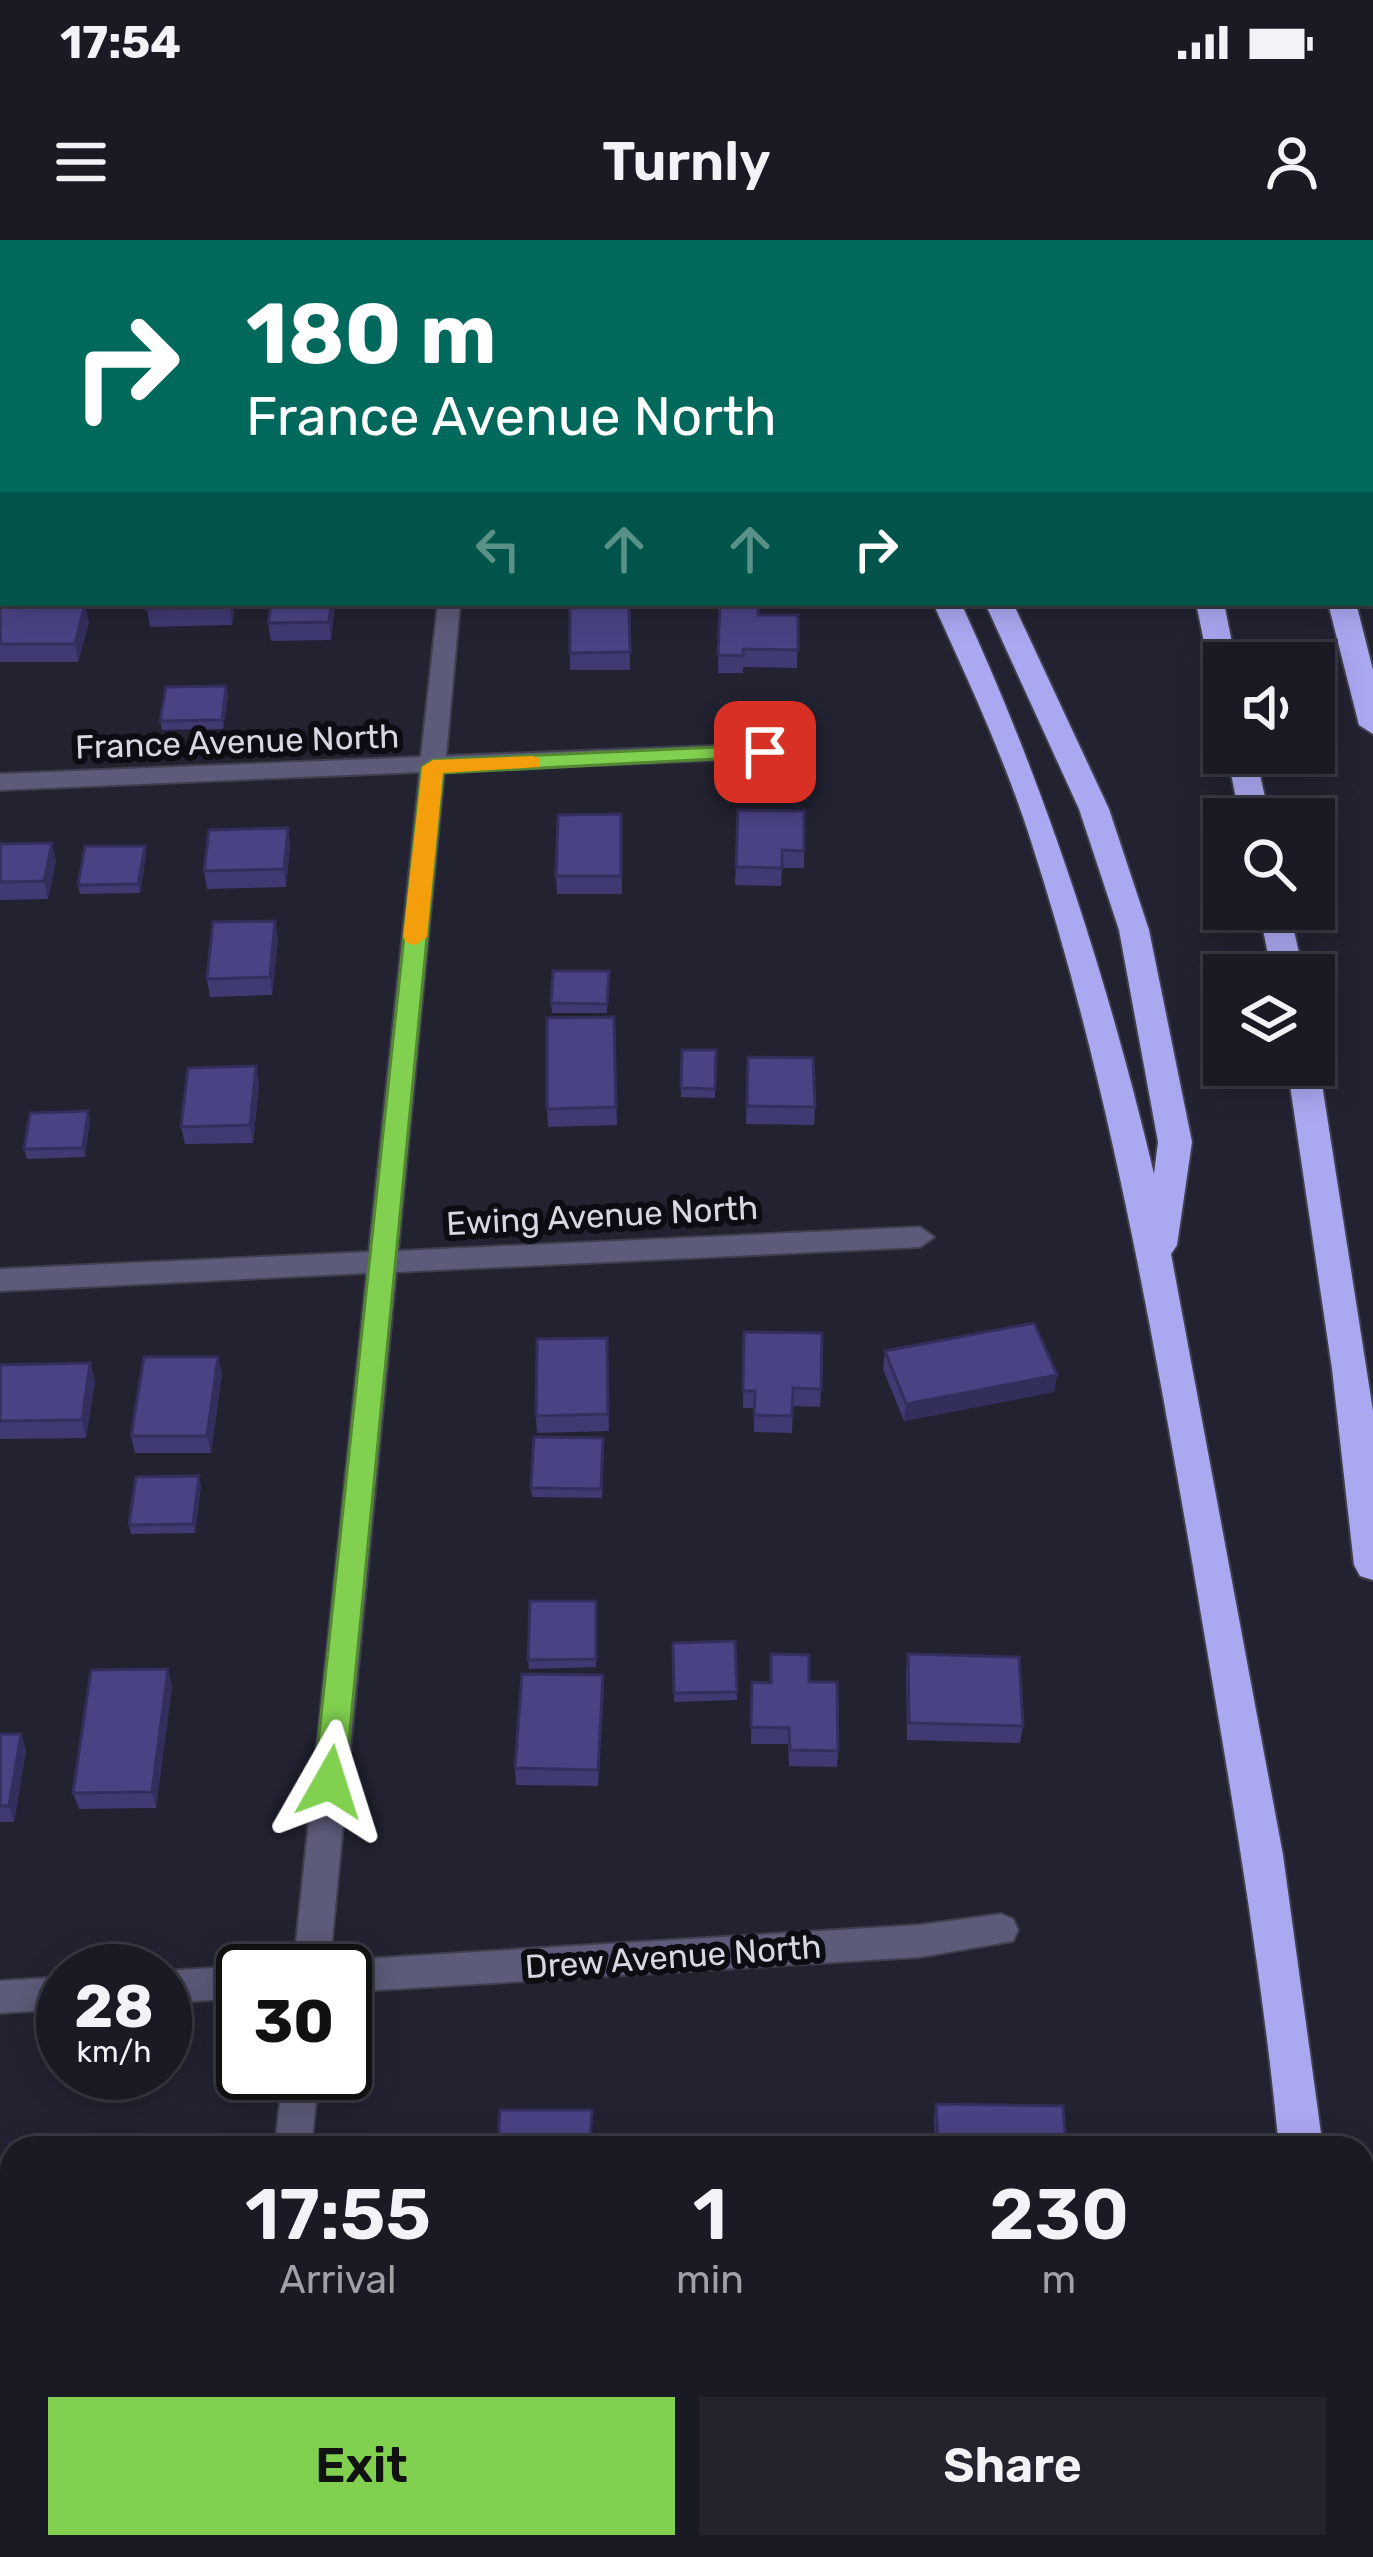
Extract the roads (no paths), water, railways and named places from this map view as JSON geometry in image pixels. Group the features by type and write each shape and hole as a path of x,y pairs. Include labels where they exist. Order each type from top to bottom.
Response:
{"highway":[{"path":"948,606 993,697 1052,850 1084,956 1158,1262 1270,1904 1292,2041 1300,2136"},
{"path":"1000,606 1094,809 1139,949 1175,1142 1158,1262"},
{"path":"1211,606 1218,642"},
{"path":"1343,606 1373,725"},
{"path":"1306,1086 1350,1369 1373,1564"}],"street":[{"path":"314,1944 448,606"},
{"name":"France Avenue North","path":"0,782 765,752"},
{"name":"Ewing Avenue North","path":"0,1280 920,1237"},
{"name":"Drew Avenue North","path":"372,1974 920,1941 1001,1930"},
{"path":"0,1997 36,1995"},
{"path":"294,2136 298,2100"}]}
